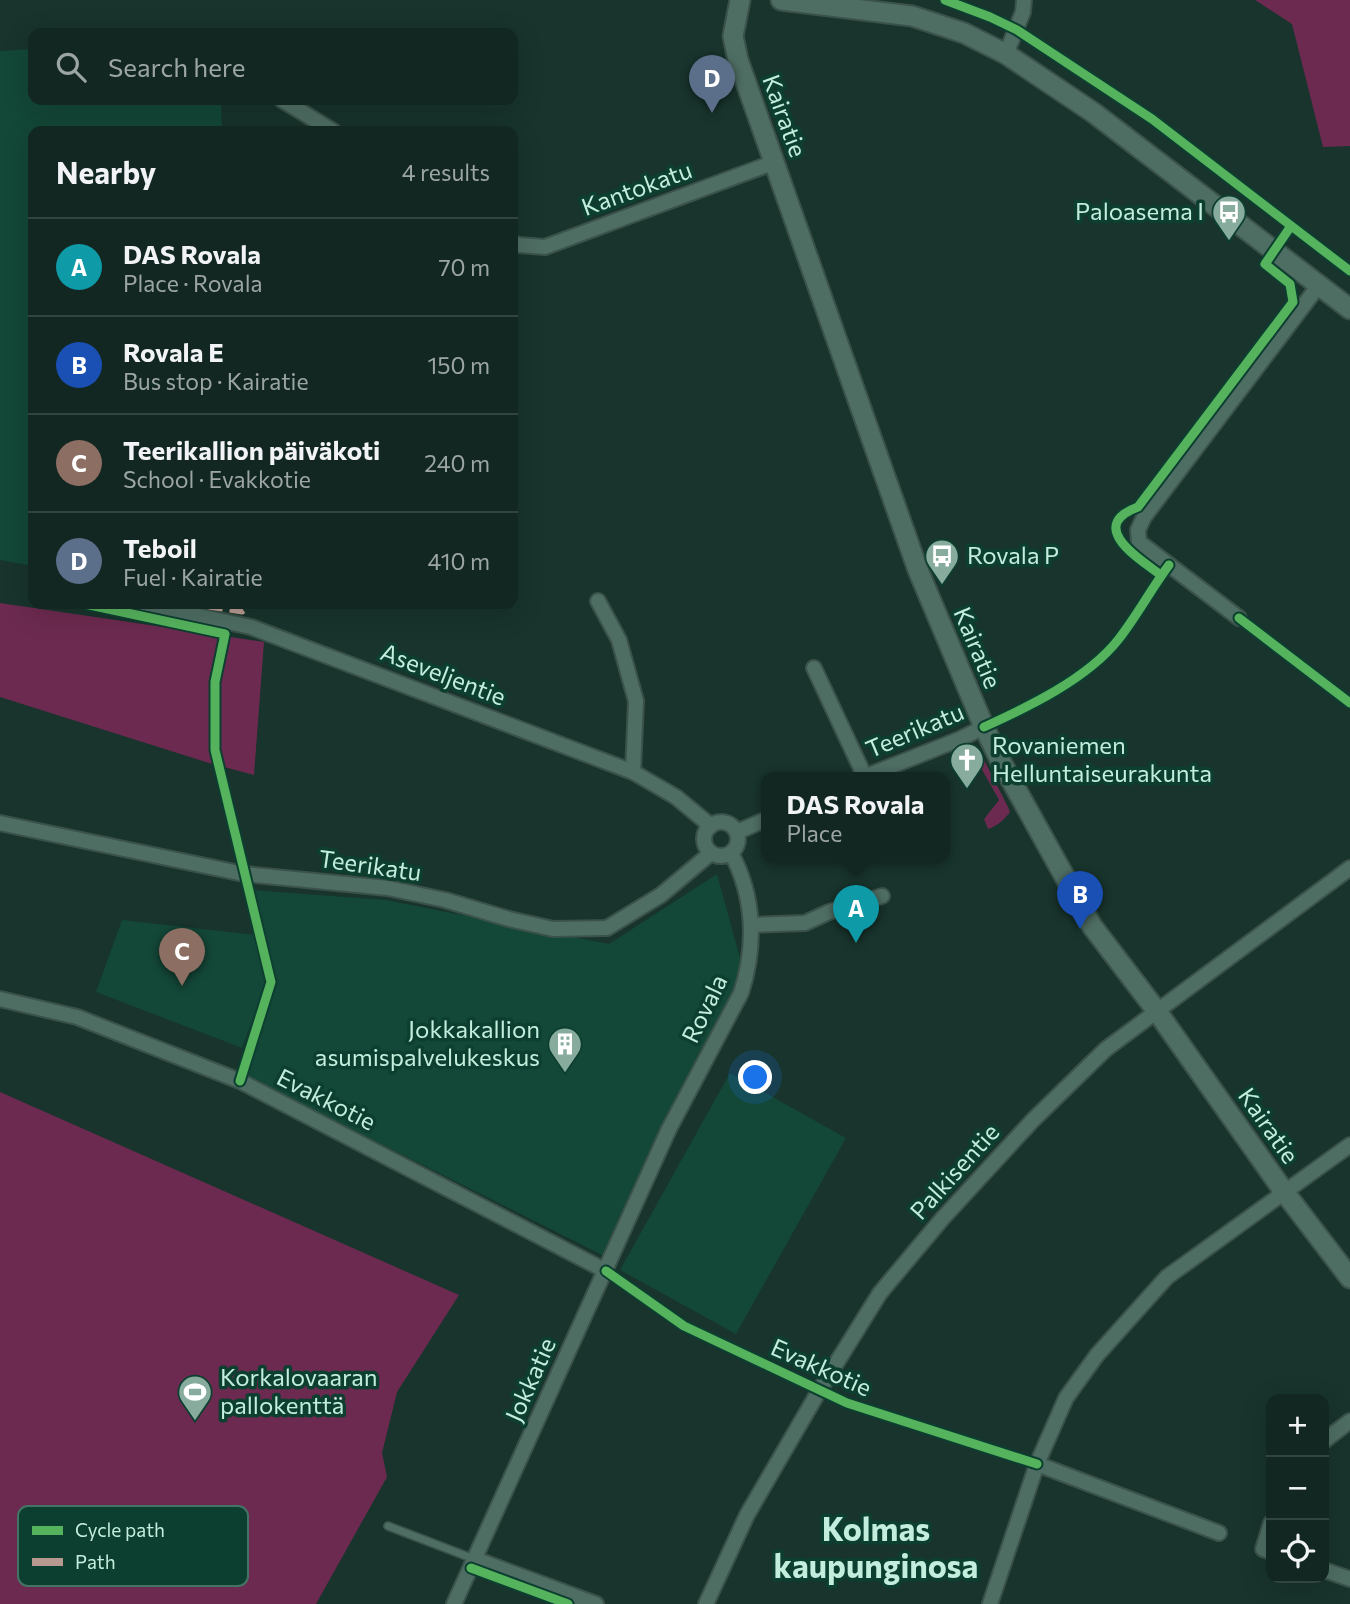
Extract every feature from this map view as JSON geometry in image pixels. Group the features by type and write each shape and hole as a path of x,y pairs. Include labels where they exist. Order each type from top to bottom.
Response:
{"main road":[{"name":"Kairatie","path":"740,0 733,36 734,49 918,570 984,727 1093,926 1156,1010 1285,1193 1350,1278"},
{"path":"781,0 912,16 953,29 1006,54 1094,113 1350,309"}],"street":[{"path":"1006,54 1020,21 1024,0"},
{"path":"290,105 325,126"},
{"name":"Kantokatu","path":"518,244 545,247 775,162"},
{"path":"1239,618 1139,542 1138,530 1144,517 1319,285"},
{"path":"598,601 620,640 636,701 633,772"},
{"name":"Aseveljentie","path":"166,609 251,627 633,772 676,797 710,826"},
{"path":"814,668 863,772"},
{"name":"Teerikatu","path":"877,772 984,727"},
{"path":"737,832 761,822"},
{"name":"Teerikatu","path":"0,823 244,874 388,888 553,929 607,928 661,895 711,853"},
{"path":"725,823 737,832 738,841 732,853 721,856 711,853 704,840 710,826 725,823"},
{"name":"Rovala","path":"650,1175 669,1129 741,993 749,970 751,925 739,868 732,853"},
{"name":"Palkisentie","path":"706,1604 747,1515 819,1391 880,1293 942,1219 1033,1120 1106,1049 1350,868"},
{"path":"751,925 805,923 829,912 882,896"},
{"name":"Evakkotie","path":"0,999 77,1017 240,1081 606,1271"},
{"path":"990,1604 1037,1464 1066,1398 1097,1354 1167,1277 1350,1145"},
{"name":"Jokkatie","path":"454,1604 650,1175"},
{"path":"1329,1437 1350,1421"},
{"path":"1037,1464 1219,1533"},
{"path":"475,1559 596,1604"},
{"path":"1329,1572 1350,1579"}],"lane":[{"path":"388,1526 475,1559"}],"shaded area":[{"path":"1255,0 1350,0 1350,146 1323,147 1292,24"},
{"path":"28,49 28,105 221,105 222,126 28,126 28,565 0,560 0,51"},
{"path":"0,603 264,642 254,775 0,697"},
{"path":"961,744 972,745 980,752 1010,812 991,828 988,829 984,819 999,800 971,750 962,749"},
{"path":"717,874 743,969 679,1128 608,1258 247,1077 277,984 252,890 386,900 609,944"},
{"path":"122,920 257,935 267,980 242,1048 96,992"},
{"path":"730,1073 846,1138 736,1334 620,1270"},
{"name":"Korkalovaaran pallokenttä","path":"0,1092 459,1295 397,1392 382,1453 387,1477 316,1604 0,1604"}],"marked path":[{"path":"229,609 245,609"}],"cycle path":[{"path":"945,0 1017,30 1152,119 1350,271"},
{"path":"1161,575 1122,542 1117,533 1117,523 1123,515 1138,507 1293,302 1290,284 1265,264 1291,226"},
{"path":"984,727 1056,691 1105,654 1131,622 1169,565"},
{"path":"108,609 225,634 215,682 215,750 271,982 240,1081"},
{"path":"1239,618 1350,703"},
{"path":"606,1271 684,1326 847,1403 1037,1464"},
{"path":"471,1568 568,1604"}],"place":[{"name":"Teboil","path":"712,113"},
{"name":"Paloasema I","path":"1229,242"},
{"name":"Rovala P","path":"942,586"},
{"name":"Rovaniemen Helluntaiseurakunta","path":"967,790"},
{"name":"Rovala E","path":"1080,929"},
{"name":"DAS Rovala","path":"856,943"},
{"name":"Teerikallion päiväkoti","path":"182,986"},
{"name":"Jokkakallion asumispalvelukeskus","path":"565,1074"},
{"name":"Korkalovaaran pallokenttä","path":"195,1422"}],"district":[{"name":"Kolmas kaupunginosa","path":"876,1548"}]}
